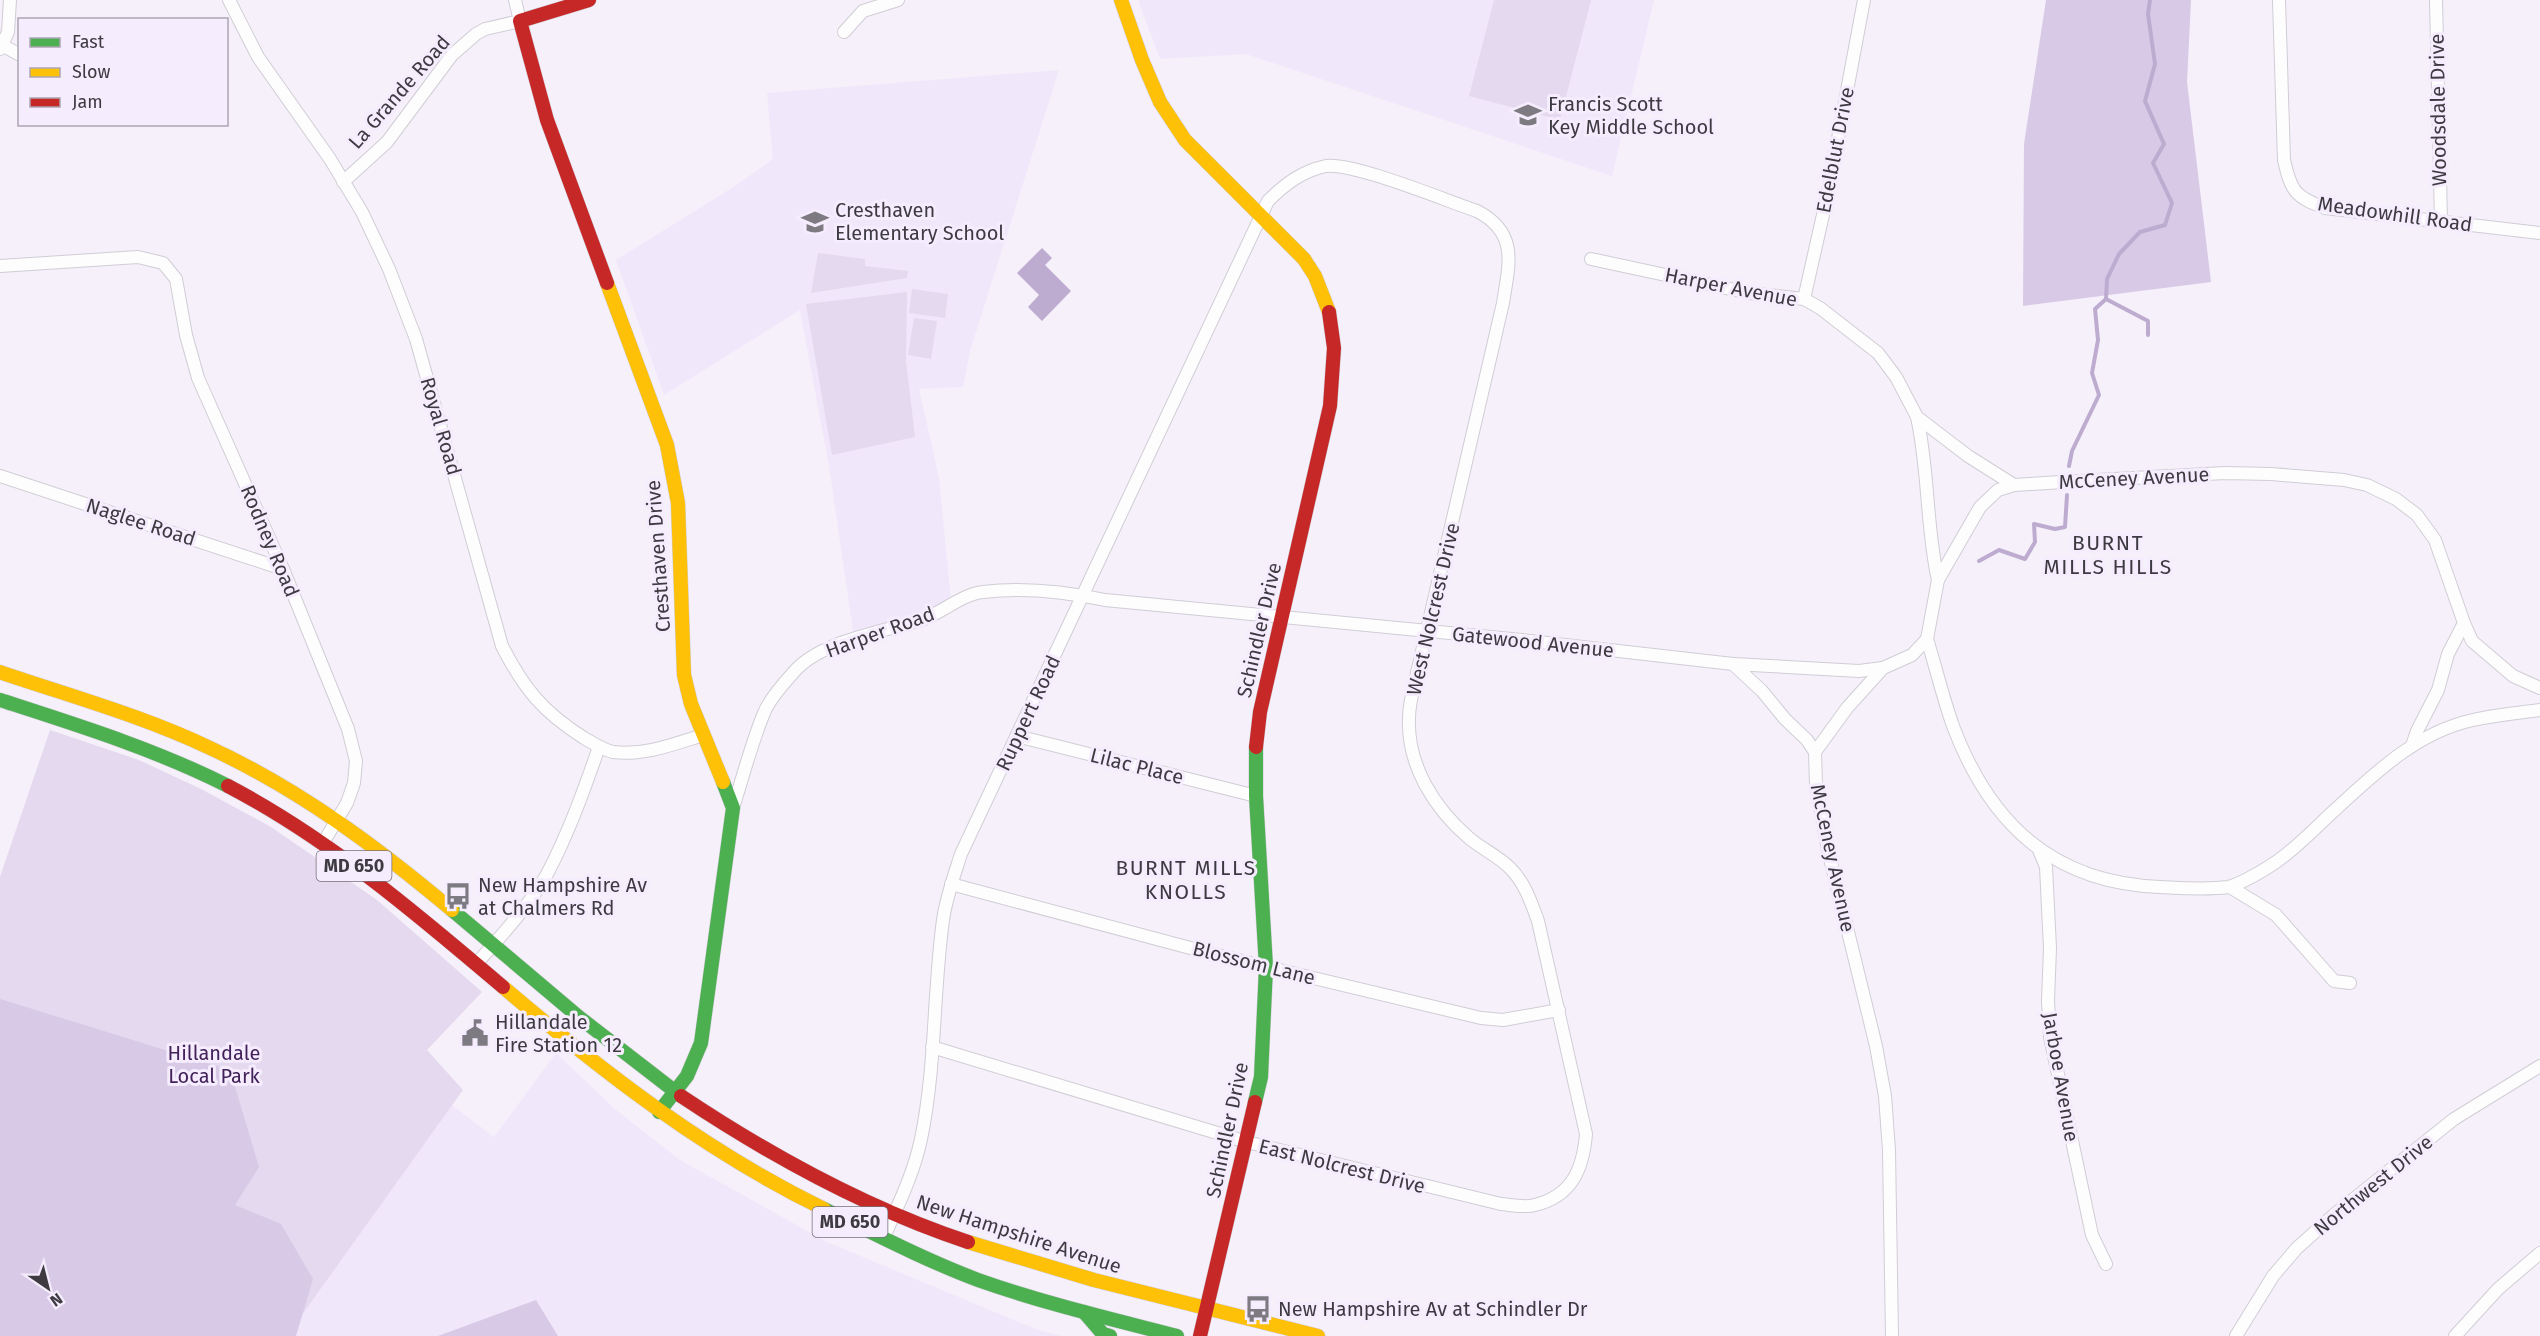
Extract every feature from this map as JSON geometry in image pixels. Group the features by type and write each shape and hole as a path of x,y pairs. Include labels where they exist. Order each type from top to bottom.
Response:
{"main road":[{"name":"La Grande Road","path":"520,21 589,0"},
{"name":"Schindler Drive","path":"1121,0 1142,60 1160,102 1185,140 1304,259 1313,271 1326,299 1334,336 1335,365 1330,406 1260,712 1256,751 1256,796 1266,968 1261,1077 1200,1336"},
{"name":"Cresthaven Drive","path":"520,21 547,120 667,445 678,503 684,675 691,704 733,808 700,1043 687,1076 659,1112"},
{"name":"New Hampshire Avenue","path":"0,672 165,728 299,796 394,862 616,1047 675,1092 732,1130 786,1161 894,1214 962,1240 1034,1263 1318,1336"},
{"name":"MD 650","path":"0,700 104,734 196,770 262,804 323,843 406,904 535,1014 659,1112 777,1186 926,1259 979,1280 1084,1312 1177,1336"},
{"path":"1084,1312 1103,1334 1110,1336"}],"street":[{"path":"10,0 10,20 1,47 18,54"},
{"name":"Royal Road","path":"229,0 258,57 330,159 362,212 389,269 416,339 502,646 516,674 557,721 599,747 612,752 649,752 704,735"},
{"name":"Cresthaven Drive","path":"515,0 520,21"},
{"path":"844,32 863,11 898,0"},
{"name":"Edelblut Drive","path":"1804,299 1827,197 1864,0"},
{"name":"Meadowhill Road","path":"2279,0 2283,152 2289,184 2305,201 2325,208 2540,233"},
{"name":"Woodsdale Drive","path":"2436,0 2441,221"},
{"name":"La Grande Road","path":"343,182 387,142 460,48 485,29 520,21"},
{"name":"West Nolcrest Drive","path":"1261,215 1268,201 1284,185 1304,172 1329,166 1368,173 1477,212 1492,219 1508,244 1509,262 1503,303 1416,677 1409,718 1417,767 1430,795 1448,819 1471,840 1510,868 1527,891 1538,921 1586,1134 1579,1173 1569,1186 1548,1201"},
{"name":"Ruppert Road","path":"884,1237 914,1167 921,1140 928,1096 943,919 961,854 1261,215"},
{"name":"Rodney Road","path":"0,266 138,256 163,263 176,279 186,335 198,378 283,569 348,729 356,760 354,783 347,803 323,843"},
{"name":"Harper Avenue","path":"1591,259 1749,293 1804,299 1820,308 1878,353 1896,377 1917,417 1968,456 2014,485"},
{"path":"1917,417 1924,449 1932,554 1938,580"},
{"name":"McCeney Avenue","path":"1927,639 1938,580 1980,507 1998,490 2014,485 2225,473 2271,474 2344,480 2367,485 2396,499 2417,515 2435,540 2472,641 2512,676 2540,688"},
{"name":"Naglee Road","path":"0,476 283,569"},
{"name":"Harper Road","path":"733,808 764,711 794,671 806,660 830,648 898,625 922,620 980,592 1005,590 1083,596"},
{"name":"Gatewood Avenue","path":"1083,596 1733,664 1859,671 1883,668"},
{"path":"2412,746 2417,730 2438,690 2448,654 2464,624"},
{"path":"1733,664 1762,691 1785,719 1807,740 1815,752 1847,708 1883,668 1912,655 1927,639"},
{"path":"1927,639 1953,725 1966,755 1989,795 2007,820 2039,850 2060,863 2130,886 2230,887 2276,862 2386,763 2412,746 2459,724 2473,720 2540,710"},
{"name":"Lilac Place","path":"1017,736 1256,796"},
{"path":"477,963 514,921 545,876 581,799 599,747"},
{"name":"McCeney Avenue","path":"1815,752 1816,784 1828,850 1876,1046 1885,1096 1890,1150 1892,1336"},
{"name":"Jarboe Avenue","path":"2039,850 2046,867 2050,937 2048,1001 2050,1037 2092,1235 2106,1264"},
{"name":"Blossom Lane","path":"951,884 1266,968 1480,1018 1503,1020 1558,1010"},
{"path":"2230,887 2277,915 2334,981 2350,983"},
{"name":"East Nolcrest Drive","path":"932,1047 1246,1142 1501,1204 1533,1206 1548,1201"},
{"name":"Northwest Drive","path":"2236,1336 2273,1276 2297,1248 2335,1214 2454,1119 2540,1066"},
{"path":"2455,1336 2498,1289 2540,1253"}],"shaded area":[{"name":"Francis Scott Key Middle School","path":"1138,0 1654,0 1612,176 1246,54 1160,59"},
{"path":"2046,0 2191,0 2187,82 2211,282 2023,306 2024,144"},
{"path":"1059,70 970,351 963,387 919,389 939,478 951,601 854,638 829,466 800,310 664,395 616,260 735,186 773,159 767,93"},
{"path":"1042,248 1052,258 1045,265 1071,291 1042,321 1028,307 1039,295 1017,273"},
{"path":"0,999 230,1070 259,1167 235,1205 281,1224 313,1279 296,1336 0,1336"},
{"path":"556,1053 616,1110 680,1160 827,1242 1038,1330 1061,1336 287,1336 452,1105 494,1137"},
{"path":"536,1300 558,1336 438,1336"}],"green space":[{"path":"1494,0 1591,0 1560,120 1469,96"},
{"path":"818,253 865,259 865,266 908,271 907,278 811,293"},
{"path":"912,289 948,294 945,318 909,313"},
{"path":"907,292 906,361 915,437 832,455 806,304"},
{"path":"914,318 937,321 931,359 908,355"},
{"name":"Hillandale Local Park","path":"50,730 139,760 201,789 271,827 377,900 482,992 427,1050 463,1090 287,1336 0,1308 0,877"}],"waterway":[{"path":"2069,466 2072,451 2099,395 2092,373 2098,340 2095,309 2106,299 2107,279 2119,254 2140,232 2165,225 2172,203 2153,163 2164,144 2145,101 2155,64 2148,14 2150,0"},
{"path":"2106,299 2148,321 2148,335"},
{"path":"1979,561 1999,550 2025,559 2035,542 2034,524 2055,529 2065,527 2067,495"}],"traffic: fast":[{"path":"0,700 144,749 228,786"},
{"path":"1255,1102 1261,1077 1266,967 1256,796 1256,747"},
{"path":"659,1112 687,1076 701,1043 733,808 723,782"},
{"path":"452,910 580,1018 681,1096"},
{"path":"824,1209 919,1255 978,1280 1052,1303 1177,1336"},
{"path":"1084,1312 1103,1334 1110,1336"}],"traffic: slow":[{"path":"1121,0 1142,60 1160,102 1185,140 1304,259 1315,276 1329,312"},
{"path":"607,283 667,445 678,503 684,675 691,704 723,782"},
{"path":"0,672 159,726 243,764 336,821 452,910"},
{"path":"503,987 656,1108 738,1162 824,1209"},
{"path":"968,1242 1094,1280 1318,1336"}],"traffic: jam":[{"path":"589,0 520,21 547,120 607,283"},
{"path":"1256,747 1260,712 1330,406 1334,348 1329,312"},
{"path":"228,786 301,829 336,853 438,932 503,987"},
{"path":"681,1096 784,1160 820,1179 892,1213 968,1242"},
{"path":"1200,1336 1255,1102"}],"place":[{"name":"Francis Scott Key Middle School","path":"1528,115"},
{"name":"Cresthaven Elementary School","path":"815,222"},
{"name":"New Hampshire Av at Chalmers Rd","path":"458,896"},
{"name":"Hillandale Fire Station 12","path":"475,1033"},
{"name":"New Hampshire Av at Schindler Dr","path":"1258,1309"}],"district":[{"name":"BURNT MILLS HILLS","path":"2108,555"},
{"name":"BURNT MILLS KNOLLS","path":"1186,880"}]}
